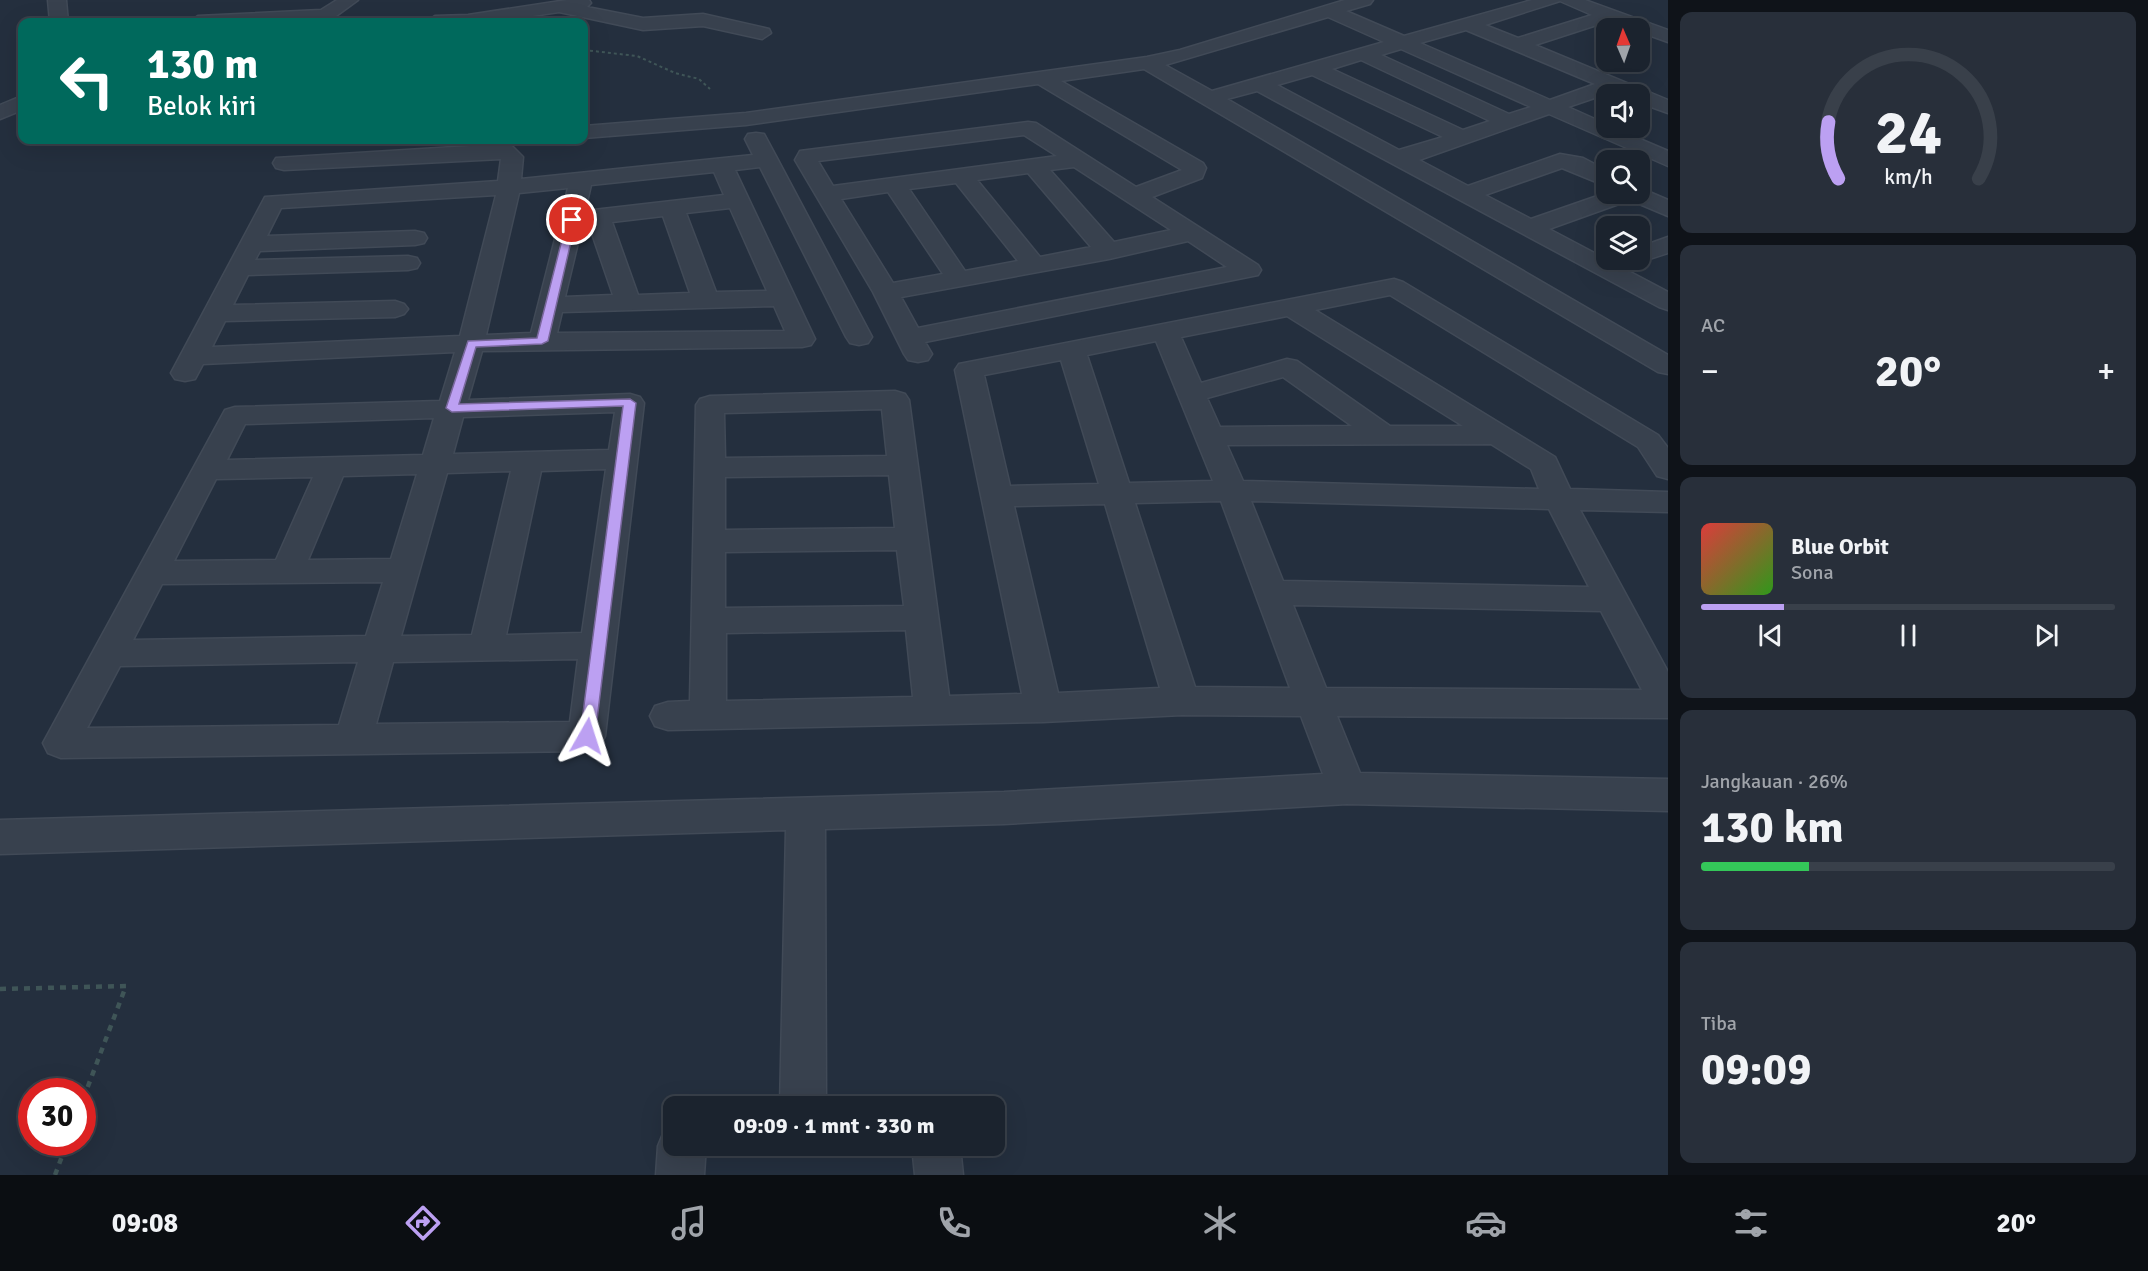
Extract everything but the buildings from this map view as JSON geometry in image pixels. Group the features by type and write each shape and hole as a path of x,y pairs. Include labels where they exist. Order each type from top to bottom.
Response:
{"street":[{"path":"57,0 59,18"},
{"path":"326,15 349,0"},
{"path":"488,18 595,0"},
{"path":"588,132 746,119 1147,63 1184,55 1364,0"},
{"path":"1210,98 1316,69 1397,42 1552,0"},
{"path":"1568,0 1668,37"},
{"path":"560,7 643,24 703,20 762,33"},
{"path":"1328,10 1668,159"},
{"path":"300,18 326,15 336,18"},
{"path":"1516,45 1610,15"},
{"path":"1467,24 1610,84"},
{"path":"1650,44 1668,37"},
{"path":"1363,54 1509,122"},
{"path":"1147,63 1668,366"},
{"path":"1575,70 1596,63"},
{"path":"1316,69 1462,138"},
{"path":"1042,79 1195,168 1194,173 1137,195"},
{"path":"1260,84 1596,264"},
{"path":"1650,91 1668,84"},
{"path":"1394,157 1416,154 1596,90"},
{"path":"1650,100 1668,107"},
{"path":"0,113 18,104"},
{"path":"746,119 860,337"},
{"path":"0,127 18,125"},
{"path":"1026,128 1137,195 1246,265 1249,271 914,346 886,292 806,160 808,156 1026,128"},
{"path":"353,739 471,343 509,188 512,157 525,144"},
{"path":"284,163 504,151 512,157"},
{"path":"722,166 802,339 471,343 384,347 190,365 273,202 509,188 766,160"},
{"path":"826,194 1076,160"},
{"path":"1466,194 1560,161 1575,163 1596,174"},
{"path":"1034,166 1109,252"},
{"path":"963,177 1034,266"},
{"path":"542,341 581,180"},
{"path":"895,185 959,280"},
{"path":"384,347 429,191"},
{"path":"572,220 738,200"},
{"path":"1650,201 1668,210"},
{"path":"1528,228 1596,204"},
{"path":"672,208 706,301"},
{"path":"598,217 628,303"},
{"path":"886,292 1109,252 1194,232"},
{"path":"252,244 416,238"},
{"path":"1650,251 1668,244"},
{"path":"240,268 408,263"},
{"path":"1607,270 1664,297"},
{"path":"1043,708 969,370 1394,287 1648,441 1668,469"},
{"path":"551,305 784,298"},
{"path":"668,716 1043,708 1182,701 1312,700 1668,704 1614,599 1558,498 1545,464 1293,308"},
{"path":"217,313 395,309"},
{"path":"1166,333 1232,491 1347,788"},
{"path":"1072,351 1182,701"},
{"path":"1191,394 1287,367 1384,436"},
{"path":"708,715 710,405 895,400 933,710"},
{"path":"630,403 587,736 61,743 235,416 452,408 630,403"},
{"path":"1209,436 1498,435"},
{"path":"206,470 622,459"},
{"path":"486,648 528,462"},
{"path":"710,468 903,465"},
{"path":"287,572 332,467"},
{"path":"997,496 1232,491 1668,502"},
{"path":"709,541 912,539"},
{"path":"151,573 404,570"},
{"path":"1271,593 1614,599"},
{"path":"708,621 922,618"},
{"path":"109,653 597,646"},
{"path":"0,837 1004,808 1347,788 1668,795"},
{"path":"803,1096 806,813"},
{"path":"680,1175 681,1156"},
{"path":"937,1156 939,1175"}],"path":[{"path":"588,50 637,56 675,73 699,79 710,90"},
{"path":"0,989 126,986 91,1078"},
{"path":"55,1175 62,1156"}],"route":[{"path":"572,220 542,341 471,343 452,408 630,403 587,736"}]}
